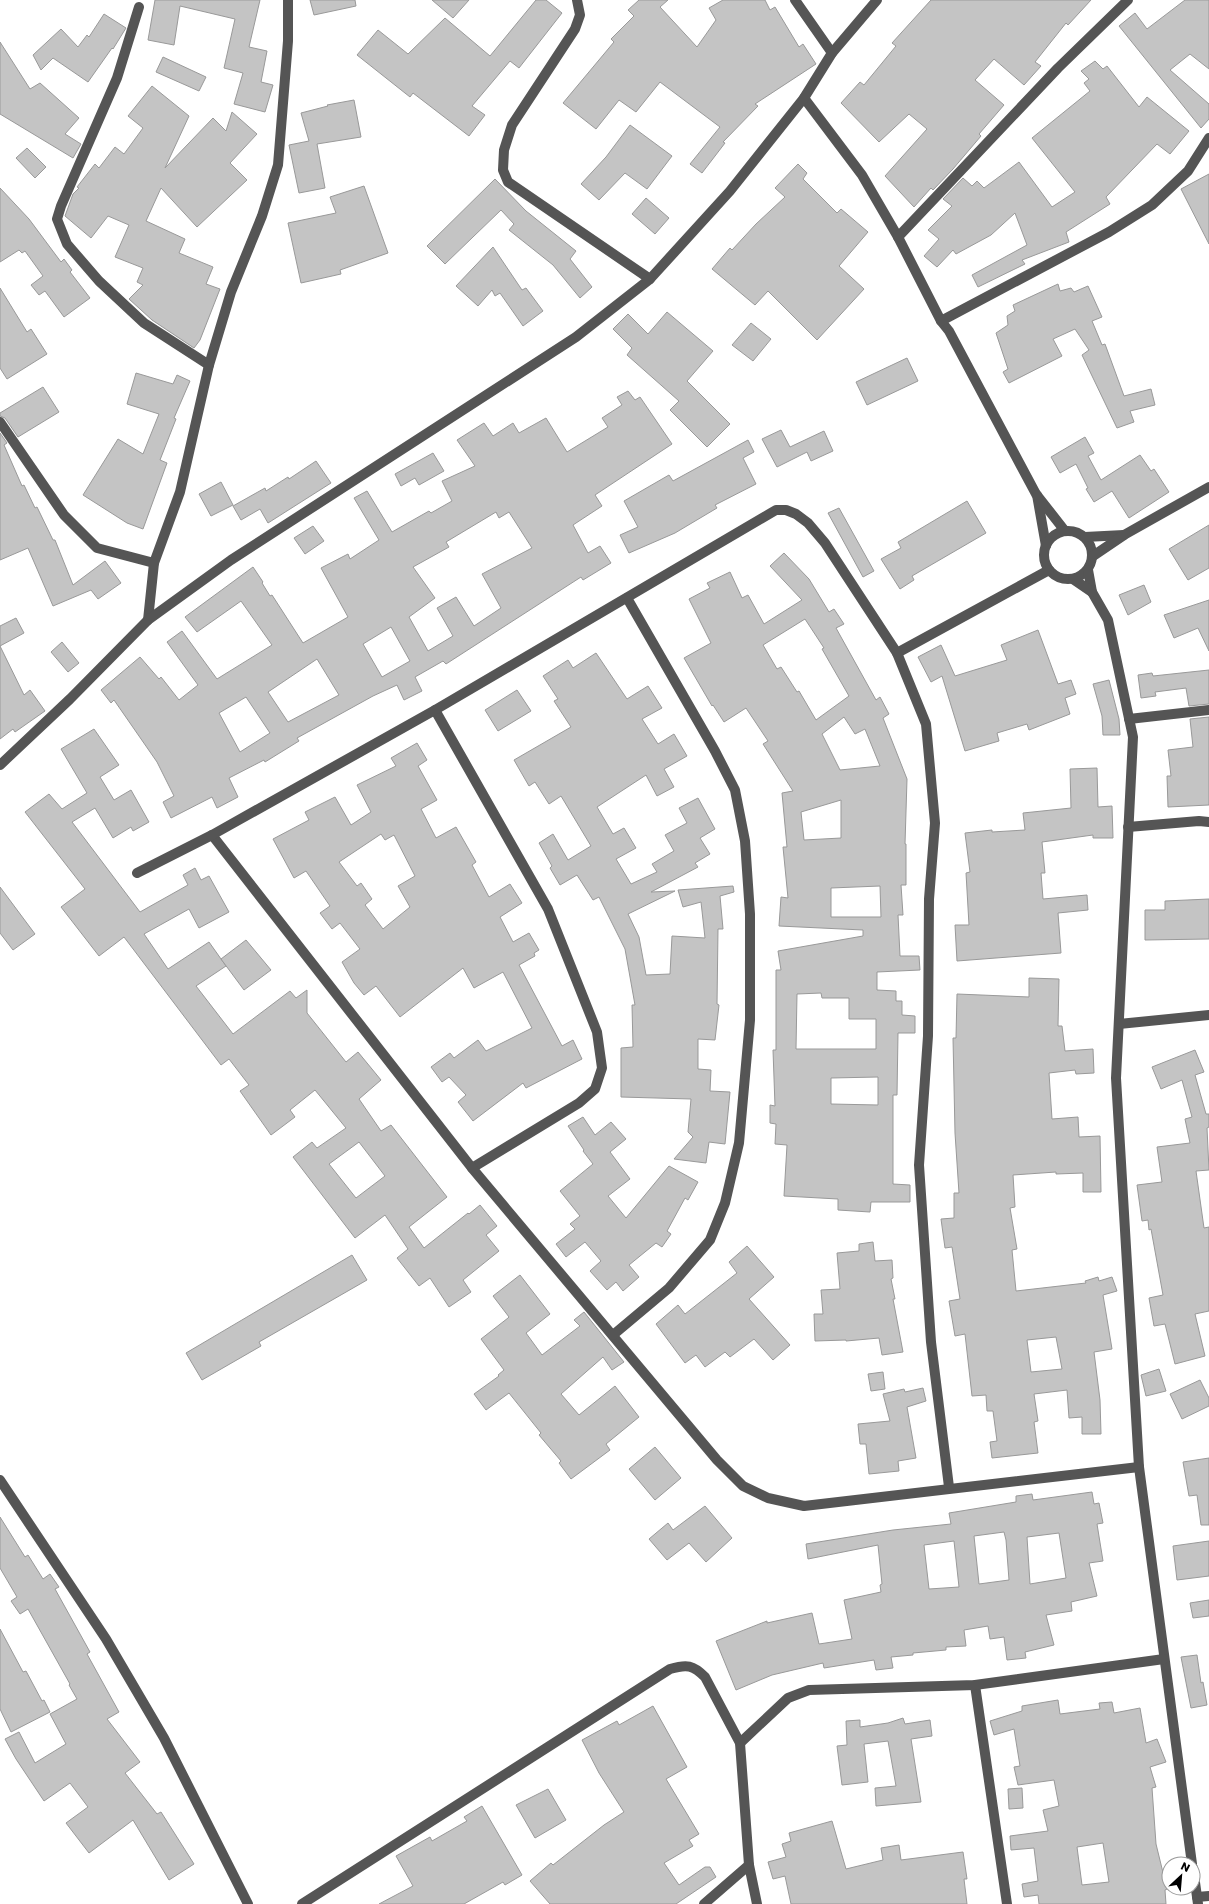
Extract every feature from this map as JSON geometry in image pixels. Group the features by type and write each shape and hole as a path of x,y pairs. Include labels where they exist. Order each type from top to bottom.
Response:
{"street":[{"path":"148,620 154,563 180,492 209,365 231,292 262,216 278,165 288,41 288,0"},
{"path":"577,0 580,15 575,29 512,125 504,150 503,170 508,182 650,279"},
{"path":"795,0 832,52"},
{"path":"0,765 70,699 148,620 231,560 576,337 650,279 730,191 804,98 832,52 877,0"},
{"path":"898,237 1058,68 1128,0"},
{"path":"139,7 117,78 60,206 57,219 66,244 99,281 144,323 209,365"},
{"path":"804,98 862,175 898,237 941,321 950,331 1036,494 1065,531"},
{"path":"941,321 1109,232 1152,206 1188,171 1209,138"},
{"path":"0,422 64,515 97,548 154,563"},
{"path":"1093,556 1124,535 1209,487"},
{"path":"1036,494 1046,546"},
{"path":"138,872 212,834 435,710 776,510 786,510 796,514 808,523 825,543 897,653 926,724 935,823 929,899 928,1036 919,1165 931,1342 949,1488"},
{"path":"1065,531 1076,532 1085,537 1091,546 1093,556 1088,570 1082,576 1073,579 1064,580 1055,576 1049,570 1045,562 1044,554 1046,546 1051,539 1057,534 1065,531"},
{"path":"1085,537 1124,535"},
{"path":"897,653 1049,570"},
{"path":"1088,570 1092,592 1108,620 1133,737 1116,1078 1139,1467 1191,1856"},
{"path":"1073,579 1092,592"},
{"path":"613,1335 669,1288 710,1240 725,1202 739,1143 750,1020 750,914 745,841 734,790 715,751 628,598"},
{"path":"435,710 548,909 596,1032 602,1068 595,1089 579,1103 472,1168"},
{"path":"1129,719 1209,710"},
{"path":"1128,827 1199,821 1209,822"},
{"path":"212,834 472,1168 716,1460 743,1486 768,1498 804,1506 1139,1467"},
{"path":"1119,1024 1209,1015"},
{"path":"0,1480 106,1639 164,1738 248,1904"},
{"path":"740,1743 788,1698 809,1690 975,1685 1164,1659"},
{"path":"302,1904 670,1669 684,1665 696,1668 705,1677 740,1743 749,1865 757,1904"},
{"path":"975,1685 1007,1904"},
{"path":"704,1904 749,1865"},
{"path":"1198,1901 1209,1896"}],"building":[{"path":"155,0 260,0 249,47 267,51 261,82 273,85 265,112 234,104 243,73 224,68 235,19 180,6 174,45 148,40"},
{"path":"310,0 355,0 356,6 314,15"},
{"path":"432,0 469,0 453,18"},
{"path":"536,0 546,0 562,13 519,68 510,61 472,106 485,115 469,136 413,93 410,97 357,55 378,30 408,54 445,18 490,56"},
{"path":"639,0 668,0 660,7 697,47 716,20 709,8 723,0 765,0 770,10 775,7 799,47 803,44 816,64 755,104 758,106 723,142 725,143 702,173 690,164 720,127 660,82 636,112 619,100 596,129 563,103 614,42 611,39 634,16 628,10"},
{"path":"931,0 1091,0 1068,25 1066,23 1035,62 1041,66 1024,85 994,59 975,80 1004,105 979,134 981,136 953,169 933,190 931,188 914,207 885,176 927,129 909,114 879,142 841,103 860,82 864,85 896,46 892,43"},
{"path":"1185,0 1209,0 1209,69 1190,54 1170,70 1209,104 1209,119 1201,128 1119,26 1135,13 1147,29"},
{"path":"104,14 126,28 113,49 112,48 88,82 53,58 41,70 33,55 61,29 78,47 87,35 89,37"},
{"path":"0,42 30,89 40,83 79,118 65,134 81,144 73,158 0,114"},
{"path":"163,57 206,77 199,91 156,72"},
{"path":"1095,61 1103,69 1107,66 1139,107 1147,97 1189,131 1170,154 1157,144 1106,197 1110,204 1066,232 1069,242 1022,260 1025,264 978,287 972,275 1027,245 1015,213 991,235 956,254 953,250 937,267 924,256 939,239 928,230 952,206 943,199 963,178 972,186 977,181 984,188 1019,162 1052,207 1075,192 1032,138 1090,91 1084,83 1089,79 1081,71"},
{"path":"152,86 189,116 165,168 213,118 226,131 232,112 257,134 230,163 247,180 197,227 161,188 146,221 185,239 179,253 213,267 206,284 220,289 200,340 194,348 152,320 129,299 143,285 137,282 143,268 115,257 129,225 108,216 91,238 65,216 73,194 79,188 77,187 95,164 99,168 115,147 124,154 143,128 128,116"},
{"path":"354,100 361,137 317,144 325,188 299,193 289,145 309,141 301,113 328,106 327,105"},
{"path":"630,125 672,156 647,189 625,173 599,200 581,184 606,157"},
{"path":"27,148 46,167 35,178 16,158"},
{"path":"798,164 807,173 803,179 837,213 841,209 868,232 839,266 864,289 817,340 768,291 755,305 712,269 730,248 732,250 756,224 785,197 775,188"},
{"path":"1209,174 1209,244 1181,189"},
{"path":"495,179 526,211 576,251 570,259 592,287 580,298 553,265 509,230 514,224 501,210 445,264 427,246"},
{"path":"364,186 388,253 340,270 341,274 301,283 288,223 336,213 330,197"},
{"path":"0,188 29,219 61,262 64,259 72,270 70,272 90,298 64,317 45,291 39,295 31,285 43,276 25,251 22,253 19,250 0,262"},
{"path":"646,198 669,218 655,234 632,214"},
{"path":"493,247 522,290 526,288 543,311 523,326 500,293 495,296 492,290 478,306 456,286"},
{"path":"1058,284 1060,291 1071,288 1074,292 1088,286 1102,317 1092,321 1102,345 1105,344 1124,396 1151,389 1155,405 1130,411 1134,422 1117,428 1082,355 1089,350 1075,329 1053,339 1062,356 1009,383 1003,372 1008,369 996,333 1008,325 1007,316 1015,311 1013,305"},
{"path":"0,288 27,332 31,329 47,354 7,379 0,368"},
{"path":"667,312 713,351 687,381 730,424 707,447 670,410 679,401 627,355 632,348 613,329 628,314 648,334"},
{"path":"751,323 771,339 753,361 732,345"},
{"path":"907,358 918,381 867,405 856,382"},
{"path":"136,373 173,384 177,375 190,381 174,418 176,419 160,460 167,463 143,529 127,523 83,495 118,439 143,454 159,414 127,404"},
{"path":"43,387 59,412 18,437 5,418 0,416 0,413"},
{"path":"628,391 635,400 640,397 672,444 595,495 602,506 573,525 588,553 600,546 611,563 583,580 581,577 446,664 443,661 415,677 422,691 404,700 397,685 373,696 297,738 299,741 265,762 264,760 229,778 238,797 217,808 212,797 171,818 163,802 174,796 157,762 114,700 111,703 101,690 140,657 159,679 161,677 179,700 198,685 167,642 182,631 217,679 272,645 241,601 197,632 185,617 253,567 270,596 272,595 303,643 348,617 321,568 348,554 350,559 379,540 354,498 367,491 392,532 429,511 431,513 452,501 442,481 475,466 457,440 484,423 493,436 513,423 519,433 546,418 567,452 608,427 602,418 622,405 617,397","holes":["496,512 499,518 509,512 532,548 482,574 501,608 474,626 456,597 437,608 453,636 428,651 409,617 435,598 413,567 449,547 446,542","391,627 410,661 382,677 363,644","317,659 339,695 288,722 268,692","246,697 270,733 240,752 219,713"]},
{"path":"781,430 790,447 824,431 833,451 811,461 807,452 777,467 762,439"},
{"path":"0,433 7,443 4,445 22,486 24,485 35,508 37,507 53,540 55,540 73,585 105,561 121,583 98,599 91,590 53,606 28,548 0,560"},
{"path":"1085,437 1094,453 1088,456 1101,480 1140,455 1151,471 1154,469 1169,492 1129,518 1112,491 1094,502 1086,489 1088,488 1076,464 1060,473 1051,457"},
{"path":"748,440 754,452 743,458 756,484 715,505 717,508 675,533 629,553 620,535 638,527 624,501 669,475 673,481"},
{"path":"433,453 444,471 419,485 415,478 401,486 395,474"},
{"path":"316,461 331,483 268,523 260,509 241,520 233,506 265,488 266,491 288,477 289,479"},
{"path":"221,482 233,505 211,516 199,494"},
{"path":"967,501 986,533 912,576 914,580 900,589 881,559 901,548 898,542"},
{"path":"839,508 874,571 863,577 828,513"},
{"path":"1209,525 1209,568 1188,580 1169,549"},
{"path":"313,526 324,541 305,554 294,538"},
{"path":"784,553 809,579 829,612 834,609 844,624 836,628 876,700 880,697 889,714 883,718 907,779 905,844 906,885 901,885 903,915 898,915 900,956 919,956 920,970 877,972 877,990 896,991 896,1001 902,1001 902,1015 915,1016 915,1033 898,1033 897,1095 893,1095 893,1184 910,1185 910,1202 871,1202 870,1212 838,1210 838,1199 784,1196 787,1145 775,1144 776,1124 770,1123 770,1105 775,1106 773,1050 776,1050 776,970 781,970 778,951 863,936 863,930 779,926 781,897 788,898 783,847 787,847 782,793 793,791 763,744 768,741 746,708 724,722 713,705 712,706 684,658 711,643 689,599 710,588 707,583 730,572 742,598 748,595 764,624 802,600 770,566","holes":["805,619 824,648 822,649 849,696 816,720 799,691 797,692 781,667 777,669 763,645","844,717 855,734 865,729 880,766 840,770 822,734","841,800 841,838 804,840 801,812","880,886 881,917 831,917 831,888","821,993 822,998 849,998 849,1019 876,1019 876,1049 796,1049 797,994","878,1077 878,1105 831,1104 831,1078"]},
{"path":"1144,585 1151,602 1128,615 1119,595"},
{"path":"1209,600 1209,651 1198,628 1174,638 1164,615"},
{"path":"16,618 24,633 0,646 0,626"},
{"path":"1038,630 1058,684 1071,680 1076,694 1065,698 1070,714 1029,730 1027,724 997,733 999,741 965,751 942,676 931,682 918,657 941,645 955,676 1007,660 1001,645"},
{"path":"62,642 79,663 68,672 51,652"},
{"path":"0,646 24,695 30,690 45,711 15,732 13,729 0,739"},
{"path":"596,653 627,699 648,686 662,708 642,719 658,744 674,734 687,756 664,769 674,787 657,796 646,775 597,807 613,834 624,828 636,848 616,859 631,884 657,872 652,864 674,851 665,835 687,823 679,808 698,798 715,829 700,838 710,854 695,863 698,867 651,892 675,891 628,914 639,937 646,975 670,974 672,936 705,938 701,902 683,907 678,890 733,886 734,892 720,896 723,929 718,929 717,1004 719,1005 715,1040 698,1039 698,1069 711,1070 710,1091 730,1092 725,1144 709,1142 706,1163 674,1159 693,1137 688,1132 691,1099 621,1097 621,1048 633,1047 632,1005 635,1005 625,949 599,897 593,900 577,875 560,885 550,868 552,866 539,843 553,834 568,860 591,846 561,796 549,804 535,782 529,786 514,760 571,727 554,701 558,699 543,676 568,660 573,668"},
{"path":"1209,670 1209,704 1189,706 1186,688 1155,692 1156,696 1141,698 1138,675 1152,673 1153,676"},
{"path":"1109,680 1119,719 1120,735 1103,735 1102,716 1093,684"},
{"path":"517,690 531,711 498,731 485,710"},
{"path":"1209,717 1209,805 1168,807 1167,776 1171,776 1168,750 1193,747 1190,719"},
{"path":"94,729 119,765 100,777 114,800 131,790 149,822 133,831 131,827 113,838 95,808 72,822 140,912 188,885 183,875 195,868 201,880 209,876 229,912 199,928 189,909 144,934 168,969 209,942 226,966 196,986 233,1034 290,991 296,998 307,990 307,1013 346,1062 358,1052 381,1080 359,1099 381,1131 391,1125 447,1197 409,1227 424,1248 480,1205 497,1226 486,1235 499,1251 463,1280 471,1292 449,1307 430,1278 419,1286 397,1258 408,1249 385,1215 355,1238 293,1157 312,1142 317,1148 346,1128 315,1090 290,1110 295,1117 271,1135 240,1091 249,1085 229,1059 221,1065 124,937 99,956 61,907 85,889 25,812 49,794 62,809 87,793 61,749","holes":["359,1142 385,1176 356,1198 329,1164"]},
{"path":"417,743 427,760 418,766 437,800 421,809 436,838 456,827 476,862 472,865 489,897 510,884 522,903 500,917 513,942 529,933 539,950 534,953 535,956 519,965 562,1046 573,1040 582,1059 526,1088 523,1083 473,1121 458,1102 466,1095 449,1077 442,1082 431,1067 450,1053 454,1058 478,1040 486,1051 532,1028 503,972 474,988 463,968 400,1017 376,986 364,995 354,983 342,962 360,949 340,923 332,929 320,913 330,906 306,871 294,878 273,839 309,820 305,812 335,797 351,825 371,812 357,785 396,766 391,758","holes":["381,834 385,840 394,835 415,876 398,886 410,907 383,929 365,905 372,899 361,883 357,886 339,862"]},
{"path":"1097,768 1098,807 1112,806 1113,838 1093,838 1093,835 1042,842 1045,873 1041,873 1043,899 1087,895 1088,910 1058,913 1061,953 957,961 955,925 969,925 966,873 970,872 965,833 992,830 992,832 1025,830 1023,813 1071,808 1070,769"},
{"path":"0,887 35,934 13,950 0,933"},
{"path":"1209,899 1209,939 1145,940 1145,910 1165,910 1165,901"},
{"path":"246,940 271,970 244,990 221,959"},
{"path":"1029,978 1059,979 1058,1026 1062,1026 1065,1051 1093,1049 1094,1073 1076,1074 1075,1070 1049,1073 1052,1119 1078,1117 1079,1137 1100,1136 1101,1192 1083,1192 1083,1173 1056,1174 1056,1172 1013,1175 1015,1207 1010,1208 1017,1249 1012,1250 1016,1291 1086,1283 1085,1281 1098,1277 1099,1281 1112,1277 1117,1291 1103,1295 1112,1349 1094,1352 1100,1400 1101,1434 1082,1434 1082,1417 1069,1418 1067,1390 1034,1394 1038,1421 1034,1422 1038,1453 992,1458 990,1442 997,1441 993,1411 987,1411 986,1395 972,1396 965,1334 955,1336 949,1301 960,1299 952,1247 945,1248 941,1219 954,1218 954,1193 959,1193 955,1133 953,1038 956,1038 957,994 1029,997","holes":["1056,1337 1062,1369 1031,1372 1027,1340"]},
{"path":"1195,1050 1204,1072 1195,1075 1206,1114 1209,1114 1209,1127 1207,1128 1209,1170 1196,1171 1204,1228 1209,1227 1209,1311 1195,1314 1205,1356 1175,1364 1165,1324 1154,1326 1149,1298 1163,1295 1151,1229 1149,1230 1148,1220 1142,1221 1137,1185 1162,1182 1157,1147 1190,1143 1185,1119 1192,1117 1182,1080 1161,1089 1152,1067"},
{"path":"583,1117 595,1135 611,1122 626,1139 610,1152 630,1179 608,1196 626,1218 669,1166 698,1182 688,1200 685,1198 667,1231 671,1234 662,1247 656,1243 629,1265 639,1277 623,1291 616,1282 607,1290 590,1271 601,1261 585,1242 566,1257 556,1244 575,1229 570,1224 580,1216 560,1191 593,1164 583,1151 584,1150 568,1126"},
{"path":"873,1242 875,1261 892,1260 893,1278 891,1279 895,1299 893,1299 903,1352 882,1355 879,1338 846,1341 815,1341 814,1314 823,1314 821,1290 840,1289 837,1253 859,1251 859,1244"},
{"path":"747,1246 774,1277 749,1299 790,1345 773,1360 754,1339 730,1357 725,1352 705,1367 696,1355 685,1363 656,1324 678,1305 685,1314 737,1273 729,1262"},
{"path":"352,1255 367,1280 259,1342 261,1346 202,1380 186,1353"},
{"path":"520,1275 550,1314 526,1333 542,1355 580,1326 574,1320 584,1312 624,1362 612,1370 603,1357 561,1394 579,1415 615,1386 639,1417 606,1444 610,1450 571,1479 559,1463 561,1461 539,1435 541,1433 509,1393 486,1410 474,1394 499,1376 498,1375 504,1370 481,1339 509,1317 493,1296"},
{"path":"1159,1369 1166,1391 1146,1396 1141,1375"},
{"path":"883,1372 885,1389 871,1391 868,1374"},
{"path":"1200,1380 1209,1398 1209,1406 1182,1419 1170,1394"},
{"path":"923,1388 926,1401 907,1407 916,1458 898,1461 899,1471 869,1474 866,1444 860,1444 858,1424 890,1421 883,1394 904,1389 905,1392"},
{"path":"655,1447 681,1478 655,1500 629,1469"},
{"path":"1209,1458 1209,1525 1201,1525 1197,1495 1189,1496 1183,1462"},
{"path":"1092,1492 1094,1504 1099,1503 1103,1523 1097,1524 1103,1561 1089,1563 1097,1596 1071,1602 1072,1611 1046,1615 1054,1645 1025,1652 1026,1658 1007,1660 1004,1637 990,1639 988,1626 964,1630 966,1646 946,1647 946,1650 891,1657 893,1668 876,1670 874,1660 824,1668 823,1663 772,1675 736,1690 716,1641 767,1621 767,1623 812,1613 819,1644 852,1639 844,1600 881,1592 880,1585 882,1584 878,1545 808,1559 806,1544 893,1530 951,1524 949,1513 1016,1502 1016,1496 1032,1494 1033,1500","holes":["1004,1532 1009,1580 979,1584 974,1536","1059,1533 1066,1578 1030,1584 1027,1537","954,1541 959,1587 929,1589 924,1545"]},
{"path":"705,1506 732,1538 706,1562 689,1543 667,1560 649,1539 668,1523 673,1530"},
{"path":"0,1517 25,1557 28,1555 43,1579 50,1574 59,1587 55,1589 90,1652 87,1654 119,1712 107,1719 140,1762 125,1773 157,1814 161,1812 194,1864 169,1880 133,1820 89,1853 66,1823 88,1807 70,1783 44,1801 16,1759 5,1739 19,1732 35,1763 66,1744 50,1714 77,1699 28,1609 20,1614 11,1601 17,1597 0,1568"},
{"path":"1209,1541 1209,1576 1177,1580 1173,1546"},
{"path":"1209,1600 1209,1616 1193,1618 1190,1603"},
{"path":"0,1629 23,1672 26,1671 42,1701 44,1700 50,1712 11,1732 0,1709"},
{"path":"1197,1655 1201,1683 1203,1682 1207,1705 1191,1708 1181,1657"},
{"path":"1058,1700 1060,1714 1100,1709 1099,1703 1112,1702 1114,1713 1140,1708 1146,1743 1157,1739 1166,1762 1150,1767 1156,1787 1152,1788 1156,1844 1161,1864 1161,1896 1165,1896 1166,1904 1039,1904 1038,1895 1024,1897 1022,1884 1038,1881 1034,1848 1011,1850 1010,1836 1048,1831 1043,1810 1059,1806 1054,1780 1018,1785 1014,1767 1020,1766 1014,1729 994,1735 990,1721 1022,1711 1022,1706","holes":["1103,1843 1109,1882 1082,1885 1077,1847"]},
{"path":"653,1706 687,1767 666,1779 699,1834 689,1840 693,1846 664,1863 679,1885 705,1867 710,1867 716,1877 676,1904 550,1904 530,1881 551,1863 553,1865 604,1825 624,1812 599,1773 582,1740 617,1721 619,1725"},
{"path":"903,1718 905,1724 930,1720 932,1736 911,1739 921,1802 876,1806 875,1788 896,1786 888,1741 864,1744 868,1782 842,1785 837,1746 847,1745 846,1721 860,1720 860,1727 888,1723"},
{"path":"1022,1788 1023,1808 1009,1809 1008,1789"},
{"path":"548,1789 566,1820 535,1838 516,1805"},
{"path":"482,1806 522,1875 505,1885 503,1882 464,1904 379,1904 413,1886 396,1856 430,1837 432,1841 467,1821 464,1817"},
{"path":"832,1821 846,1869 883,1860 881,1848 899,1845 901,1860 963,1852 967,1879 964,1879 967,1904 791,1904 785,1876 773,1879 768,1862 786,1857 782,1844 791,1841 789,1833"}]}
